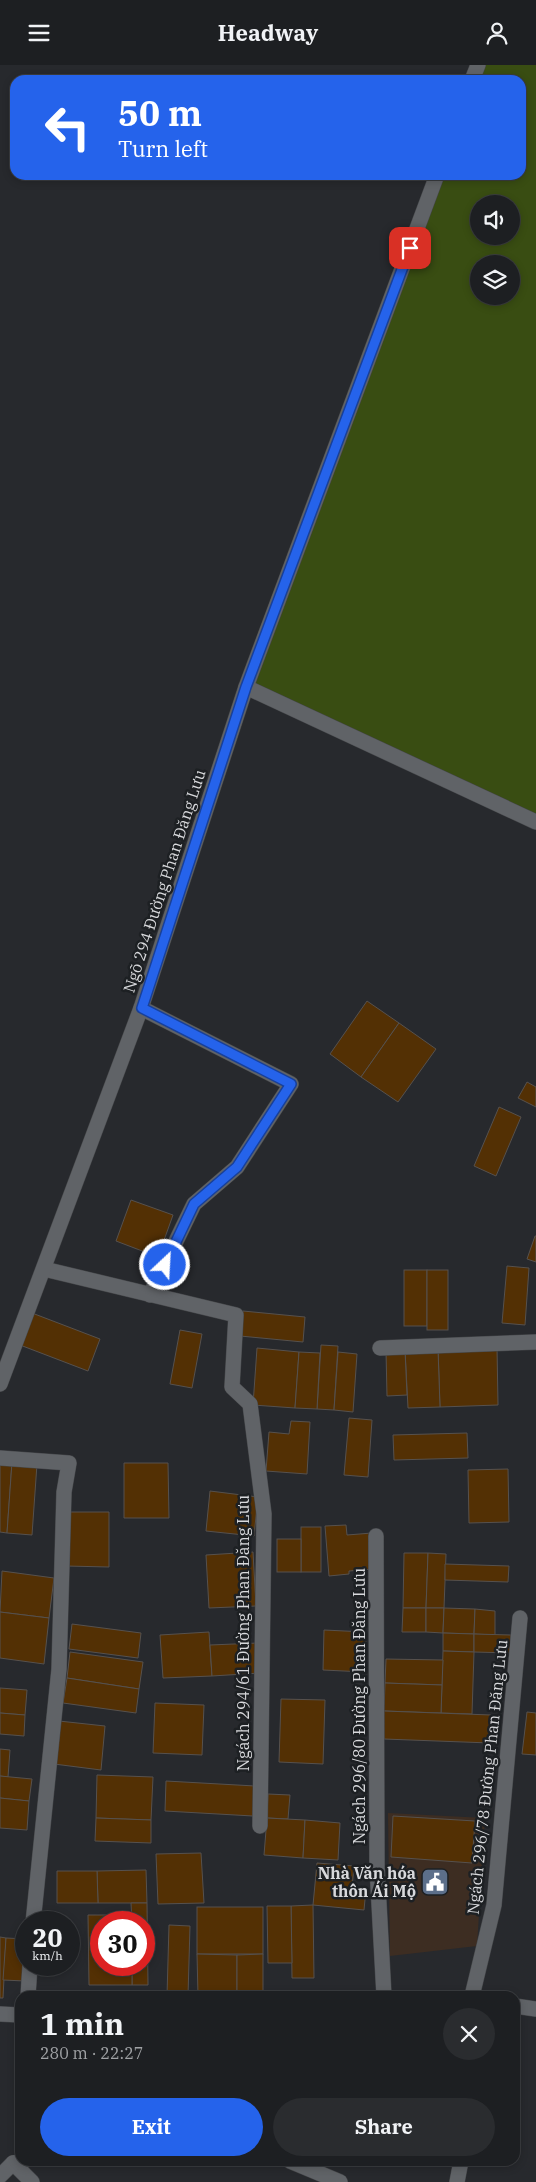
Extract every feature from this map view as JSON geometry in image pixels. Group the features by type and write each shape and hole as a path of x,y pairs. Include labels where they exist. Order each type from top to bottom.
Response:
{"street":[{"name":"Ngõ 294 Đường Phan Đăng Lưu","path":"0,1384 142,1008 246,687 435,180"},
{"path":"246,687 536,822"},
{"path":"142,1008 291,1084 237,1167 194,1204 150,1295"},
{"name":"Ngách 294/61 Đường Phan Đăng Lưu","path":"44,1269 236,1315 232,1387 250,1404 264,1514 260,1827"},
{"path":"380,1349 536,1342"},
{"path":"0,1458 69,1463 64,1492 59,1669 35,1911"},
{"name":"Ngách 296/80 Đường Phan Đăng Lưu","path":"376,1536 377,1867 384,1991"},
{"name":"Ngách 296/78 Đường Phan Đăng Lưu","path":"473,1991 494,1905 520,1618"},
{"path":"28,1991 29,1976"},
{"path":"520,2007 536,2009"},
{"path":"0,2014 15,2015"},
{"path":"0,2176 15,2164"},
{"path":"21,2166 32,2182"},
{"path":"302,2166 340,2182"},
{"path":"458,2182 460,2166"}],"shaded area":[{"name":"Nhà Văn hóa thôn Ái Mộ","path":"388,1813 485,1818 477,1946 390,1956"}],"green space":[{"path":"478,65 536,65 536,822 246,687 435,180 526,180 526,75 474,75"}],"building":[{"path":"367,1001 399,1023 361,1077 330,1054"},
{"path":"399,1023 436,1049 398,1102 361,1077"},
{"path":"527,1082 536,1087 536,1107 518,1098"},
{"path":"499,1107 521,1117 496,1176 474,1166"},
{"path":"131,1200 173,1215 158,1257 116,1241"},
{"path":"536,1236 536,1262 527,1259"},
{"path":"507,1266 529,1268 525,1325 502,1323"},
{"path":"404,1270 427,1270 427,1326 404,1326"},
{"path":"427,1270 448,1270 448,1330 427,1330"},
{"path":"243,1311 305,1317 303,1342 240,1336"},
{"path":"32,1313 100,1339 88,1371 20,1345"},
{"path":"180,1330 202,1334 192,1388 170,1384"},
{"path":"321,1345 338,1346 334,1410 317,1409"},
{"path":"497,1347 498,1405 440,1407 438,1349"},
{"path":"257,1348 299,1352 295,1408 253,1405"},
{"path":"438,1349 440,1407 408,1408 405,1350"},
{"path":"405,1350 407,1395 387,1396 386,1351"},
{"path":"299,1352 320,1353 317,1409 295,1408"},
{"path":"338,1352 357,1354 353,1412 334,1410"},
{"path":"349,1418 372,1420 368,1477 344,1475"},
{"path":"291,1421 310,1422 307,1474 266,1471 269,1432 289,1434"},
{"path":"467,1433 468,1458 394,1460 393,1435"},
{"path":"0,1461 12,1462 7,1533 0,1532"},
{"path":"12,1462 37,1464 32,1535 7,1533"},
{"path":"124,1463 168,1463 169,1518 124,1518"},
{"path":"508,1469 509,1522 469,1523 468,1470"},
{"path":"210,1491 258,1497 254,1536 206,1531"},
{"path":"67,1512 109,1512 109,1567 66,1566"},
{"path":"346,1525 347,1535 372,1533 374,1569 349,1571 349,1574 329,1576 325,1526"},
{"path":"301,1527 321,1527 321,1572 301,1572"},
{"path":"277,1539 301,1539 301,1572 277,1572"},
{"path":"253,1552 256,1606 209,1608 206,1555"},
{"path":"404,1553 428,1553 426,1608 403,1608"},
{"path":"428,1553 446,1554 444,1608 426,1608"},
{"path":"445,1564 509,1566 508,1582 445,1580"},
{"path":"2,1571 54,1578 49,1618 0,1612"},
{"path":"403,1608 426,1608 426,1632 402,1632"},
{"path":"426,1608 444,1608 443,1633 426,1632"},
{"path":"444,1608 475,1609 474,1634 443,1633"},
{"path":"475,1609 495,1611 495,1635 474,1634"},
{"path":"0,1612 49,1618 44,1664 0,1658"},
{"path":"72,1624 141,1633 138,1658 69,1649"},
{"path":"324,1630 366,1632 365,1672 323,1670"},
{"path":"209,1632 212,1676 163,1678 160,1635"},
{"path":"443,1633 474,1634 474,1652 443,1651"},
{"path":"474,1634 511,1635 511,1653 474,1652"},
{"path":"258,1643 260,1673 212,1676 210,1645"},
{"path":"443,1651 474,1652 472,1714 441,1713"},
{"path":"70,1652 143,1662 139,1689 67,1678"},
{"path":"386,1659 443,1660 442,1685 385,1683"},
{"path":"67,1678 139,1689 136,1713 63,1703"},
{"path":"385,1683 442,1685 441,1713 384,1711"},
{"path":"0,1688 27,1690 25,1715 0,1713"},
{"path":"281,1699 325,1700 323,1764 279,1762"},
{"path":"155,1703 204,1705 202,1755 153,1753"},
{"path":"384,1711 491,1715 490,1743 384,1739"},
{"path":"527,1712 536,1713 536,1755 522,1754"},
{"path":"0,1713 25,1715 24,1736 0,1734"},
{"path":"59,1721 105,1726 101,1770 54,1764"},
{"path":"0,1749 10,1750 8,1777 0,1776"},
{"path":"97,1775 153,1777 151,1820 96,1818"},
{"path":"0,1776 32,1779 29,1801 0,1798"},
{"path":"166,1781 255,1786 253,1816 165,1811"},
{"path":"268,1794 290,1795 288,1819 267,1818"},
{"path":"0,1798 29,1801 27,1830 0,1828"},
{"path":"393,1816 475,1821 472,1863 391,1857"},
{"path":"96,1818 151,1820 151,1843 95,1841"},
{"path":"267,1818 305,1820 303,1858 264,1855"},
{"path":"305,1820 340,1823 338,1860 303,1858"},
{"path":"201,1853 204,1903 158,1904 156,1854"},
{"path":"317,1863 354,1866 352,1888 366,1889 364,1910 313,1905"},
{"path":"146,1870 147,1903 98,1903 97,1871"},
{"path":"57,1871 97,1871 98,1903 57,1903"},
{"path":"131,1903 147,1903 147,1911 131,1911"},
{"path":"313,1905 314,1978 292,1978 291,1906"},
{"path":"267,1906 291,1906 292,1963 268,1963"},
{"path":"197,1907 263,1907 263,1954 197,1954"},
{"path":"88,1915 90,1915 90,1976 132,1976 132,1985 89,1985"},
{"path":"169,1925 190,1926 188,1991 167,1991"},
{"path":"0,1937 6,1938 3,1998 0,1998"},
{"path":"6,1938 15,1938 15,1976 25,1976 25,1981 3,1980"},
{"path":"197,1954 237,1955 237,1991 198,1991"},
{"path":"263,1954 263,1991 237,1991 237,1955"},
{"path":"132,1976 148,1976 148,1985 132,1985"}],"place":[{"name":"Nhà Văn hóa thôn Ái Mộ","path":"435,1882"}],"route":[{"path":"165,1265 194,1204 208,1189 237,1167 291,1084 142,1008 246,687 410,248"}]}
